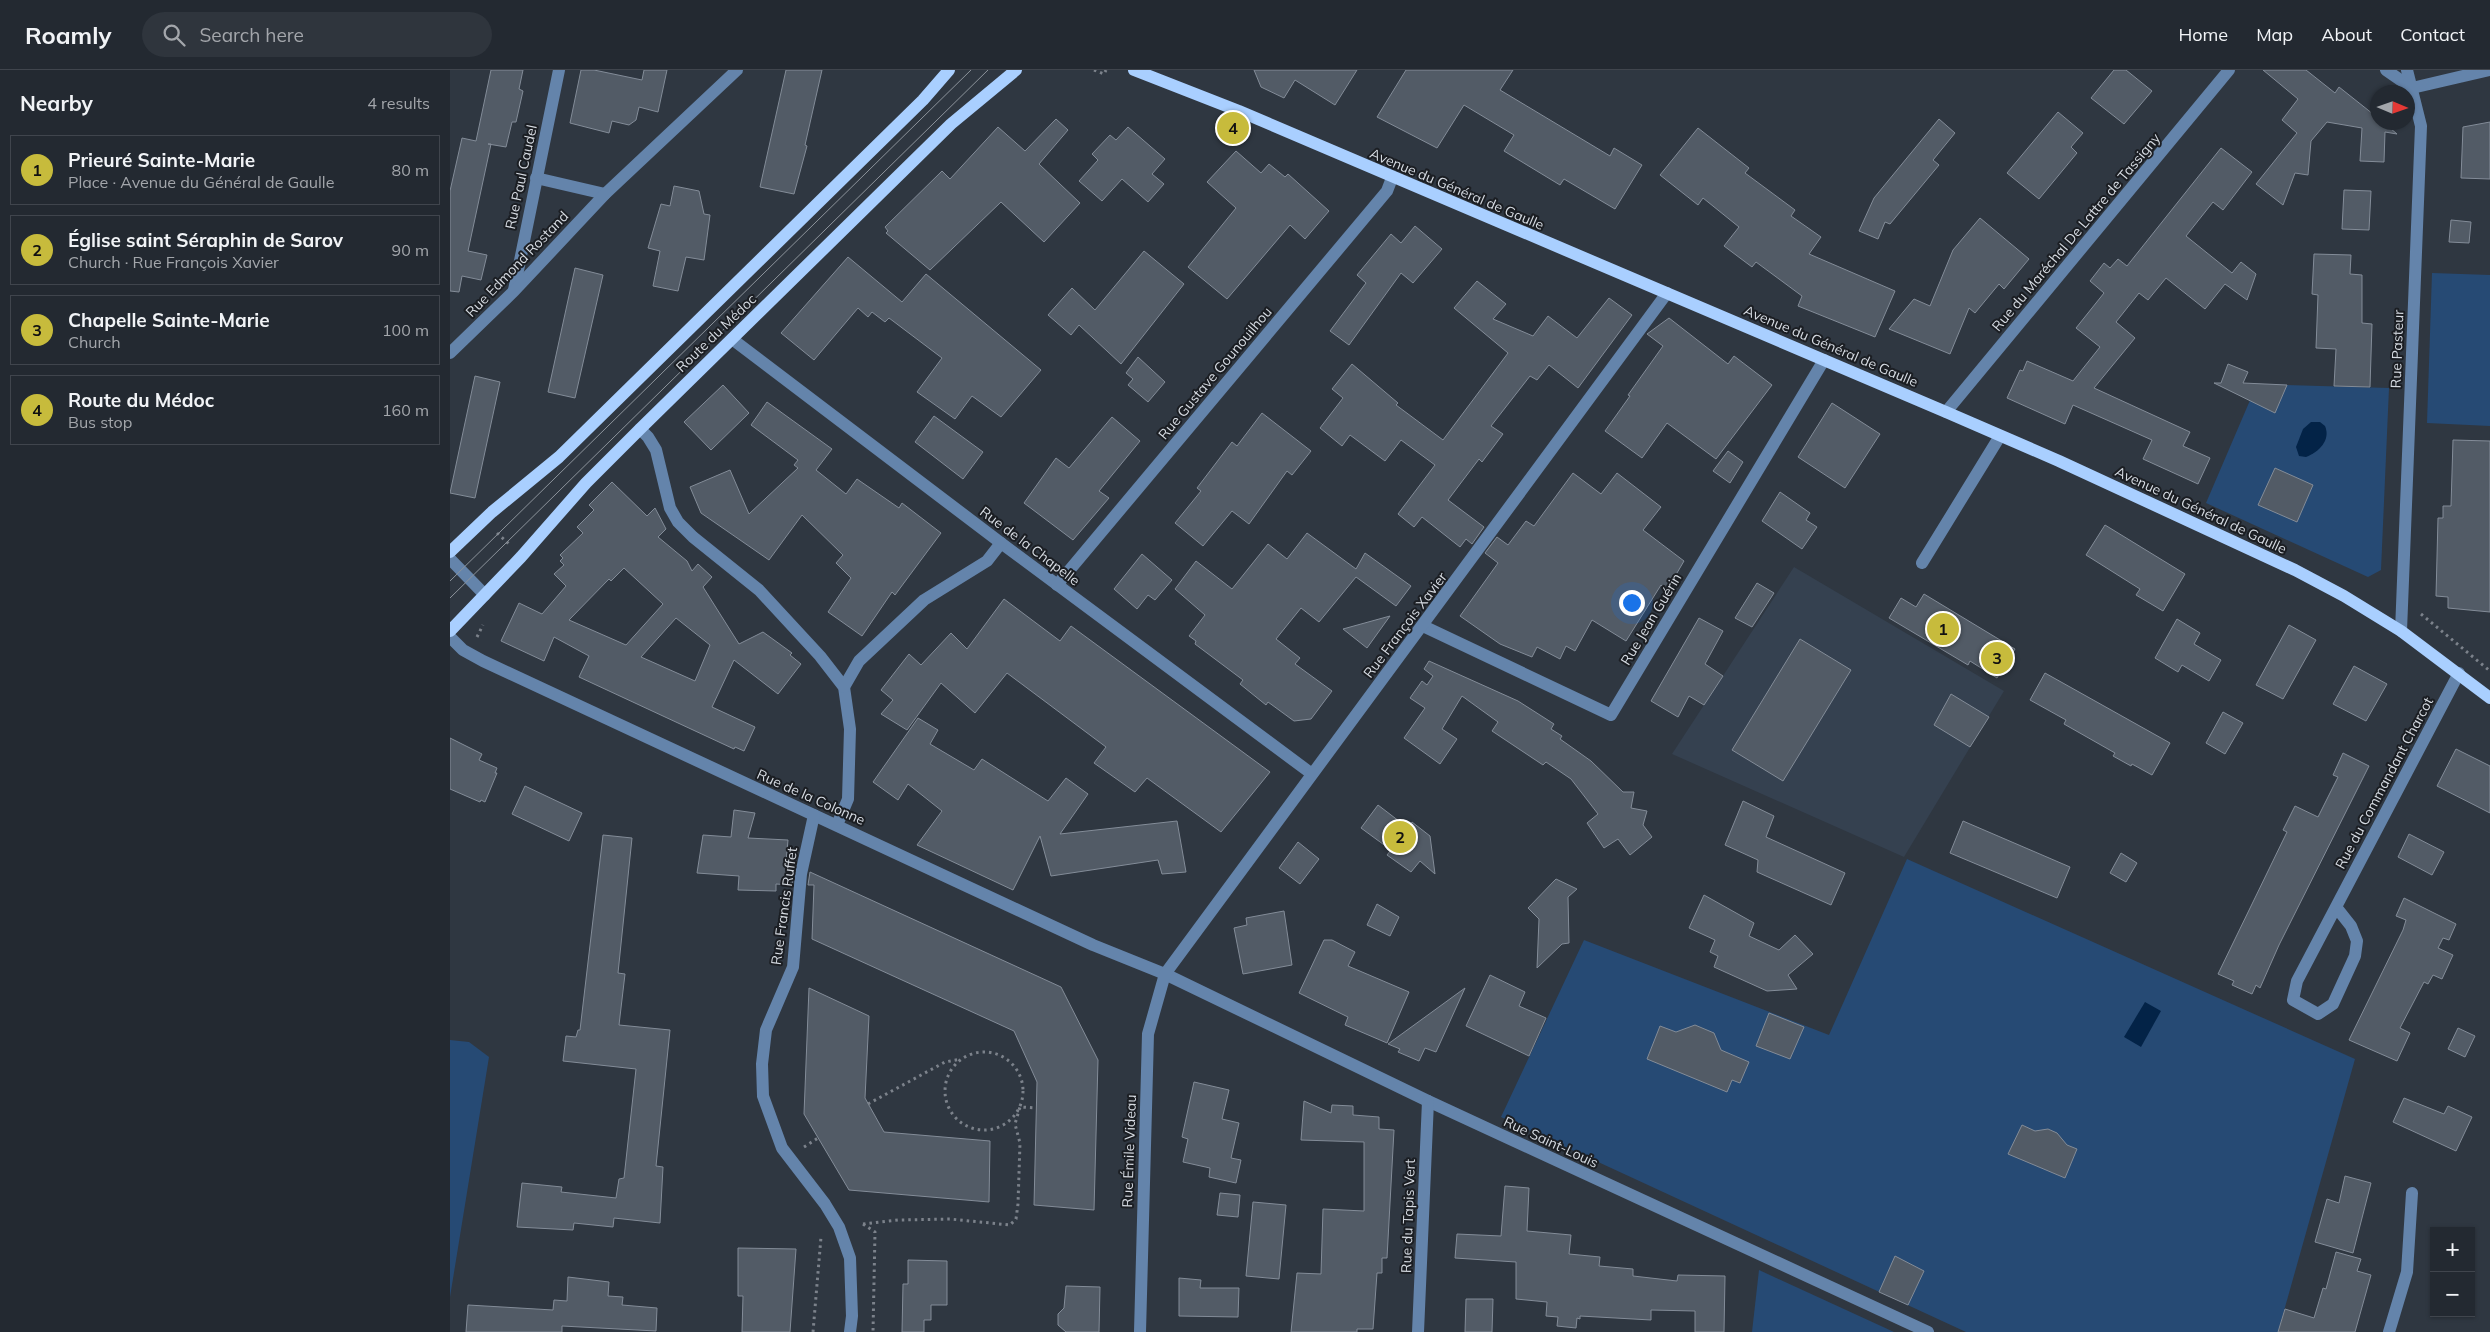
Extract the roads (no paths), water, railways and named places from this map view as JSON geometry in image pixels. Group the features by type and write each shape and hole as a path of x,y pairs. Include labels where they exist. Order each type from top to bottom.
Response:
{"main road":[{"name":"Route du Médoc","path":"450,552 492,512 559,457 923,100 948,70"},
{"name":"Route du Médoc","path":"450,630 522,558 586,483 640,429 952,124 1016,70"},
{"name":"Avenue du Général de Gaulle","path":"1134,70 1239,111 1392,178 1946,412 2295,570 2344,596 2400,630 2490,698"}],"street":[{"name":"Rue Paul Caudel","path":"514,291 559,70"},
{"name":"Rue Edmond Rostand","path":"450,354 514,291 605,194 737,70"},
{"name":"Rue du Maréchal De Lattre de Tassigny","path":"1946,412 2229,70"},
{"path":"2386,70 2408,85"},
{"name":"Rue Pasteur","path":"2407,70 2411,85"},
{"path":"2415,87 2489,70"},
{"name":"Rue Pasteur","path":"2400,630 2421,126 2415,101"},
{"path":"536,178 605,194"},
{"name":"Rue Gustave Gounouilhou","path":"1057,585 1387,191 1392,178"},
{"name":"Rue François Xavier","path":"1165,974 1667,293"},
{"name":"Rue de la Chapelle","path":"732,339 1000,544 1312,774"},
{"name":"Rue Jean Guérin","path":"1423,626 1611,715 1824,360"},
{"path":"640,429 648,437 656,450 670,508 678,522 693,537 759,590 820,656 844,687 850,729 848,800 837,825"},
{"path":"1922,562 2000,436"},
{"path":"844,687 859,661 924,600 987,562 1000,544"},
{"path":"450,559 485,595"},
{"name":"Rue de la Colonne","path":"450,637 463,650 483,661 1093,945 1165,974"},
{"name":"Rue du Commandant Charcot","path":"2336,908 2351,926 2357,941 2355,956 2333,1004 2318,1014 2293,1000 2297,981 2459,673"},
{"name":"Rue Francis Ruffet","path":"814,815 801,874 792,967 766,1030 762,1064 763,1096 782,1148 839,1227 850,1258 852,1316 850,1332"},
{"name":"Rue Saint-Louis","path":"1165,974 1428,1101 1928,1332"},
{"name":"Rue Émile Videau","path":"1140,1332 1148,1034 1165,974"},
{"name":"Rue du Tapis Vert","path":"1418,1332 1428,1101"},
{"path":"2390,1332 2408,1272 2412,1193"}],"tram line":[{"path":"450,581 971,70"},
{"path":"450,598 988,70"}],"place":[{"name":"Route du Médoc","path":"1233,128"},
{"name":"Prieuré Sainte-Marie","path":"1943,629"},
{"name":"Chapelle Sainte-Marie","path":"1997,658"},
{"name":"Église saint Séraphin de Sarov","path":"1400,837"}]}
